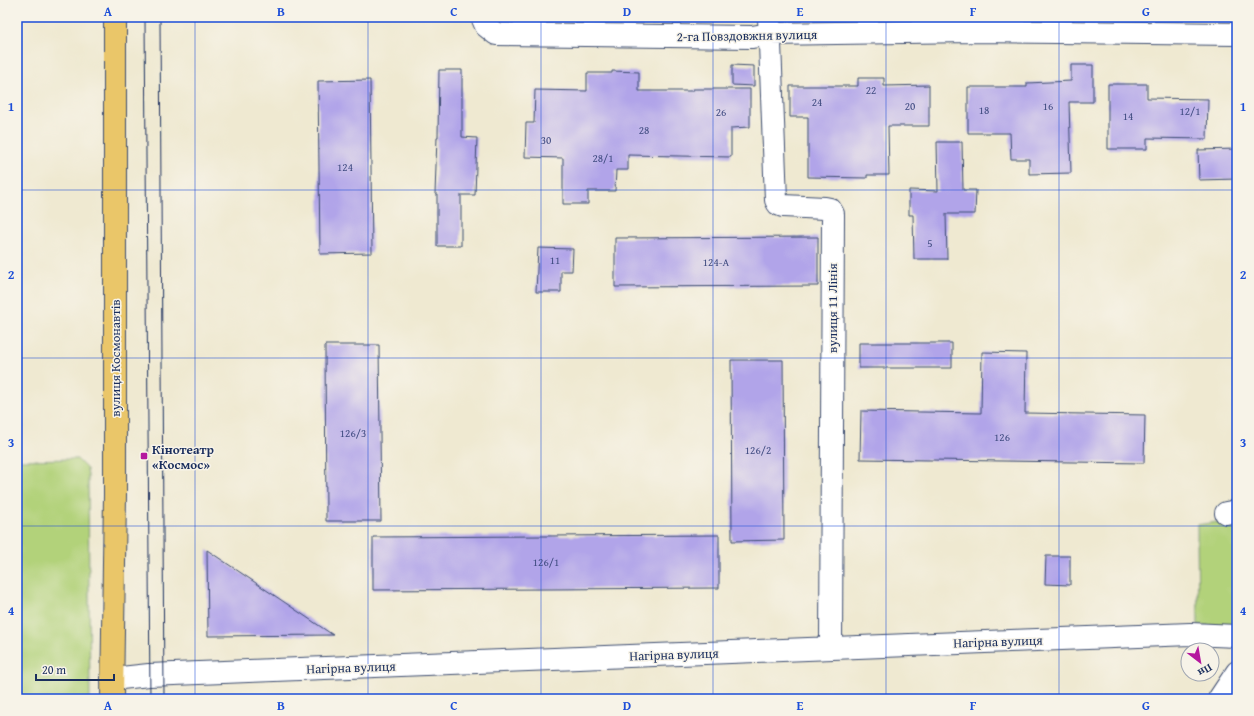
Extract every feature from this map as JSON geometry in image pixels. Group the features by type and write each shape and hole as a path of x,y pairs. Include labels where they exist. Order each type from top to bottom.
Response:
{"main road":[{"name":"вулиця Космонавтів","path":"112,689 116,495 115,17"}],"street":[{"name":"2-га Повздовжня вулиця","path":"482,17 486,26 496,34 752,37 769,25 971,24 1192,25 1237,34"},
{"name":"вулиця 11 Лінія","path":"769,25 776,200 778,204 783,206 830,209 832,214 831,647"},
{"name":"Нагірна вулиця","path":"112,689 150,675 1190,634 1237,636"},
{"path":"1219,699 1237,672"}],"green space":[{"path":"77,459 87,469 88,476 90,699 17,699 17,460"},
{"path":"1237,519 1237,627 1198,625 1197,525"}],"building":[{"path":"732,65 754,66 754,86 732,85"},
{"path":"1071,65 1093,65 1093,102 1069,102 1071,173 1029,174 1029,159 1011,159 1010,133 968,133 968,87 1027,87 1027,83 1071,81"},
{"path":"439,70 462,70 462,137 477,138 475,195 461,195 461,246 437,246 437,194 435,194"},
{"path":"612,71 639,72 639,91 750,89 750,127 731,128 731,157 628,155 628,170 616,170 615,191 588,191 588,204 563,204 563,158 525,157 526,123 534,123 535,90 587,91 587,73 612,73"},
{"path":"858,78 884,78 884,86 929,85 929,126 888,126 889,175 867,175 867,178 808,177 808,117 790,117 790,86 858,86"},
{"path":"370,80 372,253 320,254 318,81"},
{"path":"1108,84 1147,84 1147,98 1208,99 1207,139 1147,138 1147,149 1108,149"},
{"path":"937,142 962,142 963,190 976,190 975,214 946,214 947,259 914,259 913,215 909,215 909,190 938,191"},
{"path":"1237,149 1237,179 1199,180 1198,150"},
{"path":"818,237 818,286 615,287 615,238"},
{"path":"538,248 573,249 572,271 561,271 561,292 536,292"},
{"path":"859,343 952,343 952,368 859,368"},
{"path":"325,345 379,345 381,521 326,521"},
{"path":"982,352 1026,353 1025,413 1145,415 1144,463 860,459 861,411 981,413"},
{"path":"731,360 783,360 784,540 732,541"},
{"path":"719,535 719,588 373,590 373,537"},
{"path":"207,550 333,635 208,636"},
{"path":"1046,556 1070,556 1070,585 1045,584"}],"tram line":[{"path":"145,17 150,699"},
{"path":"160,17 164,699"}],"place":[{"name":"Кінотеатр «Космос»","path":"144,456"}]}
